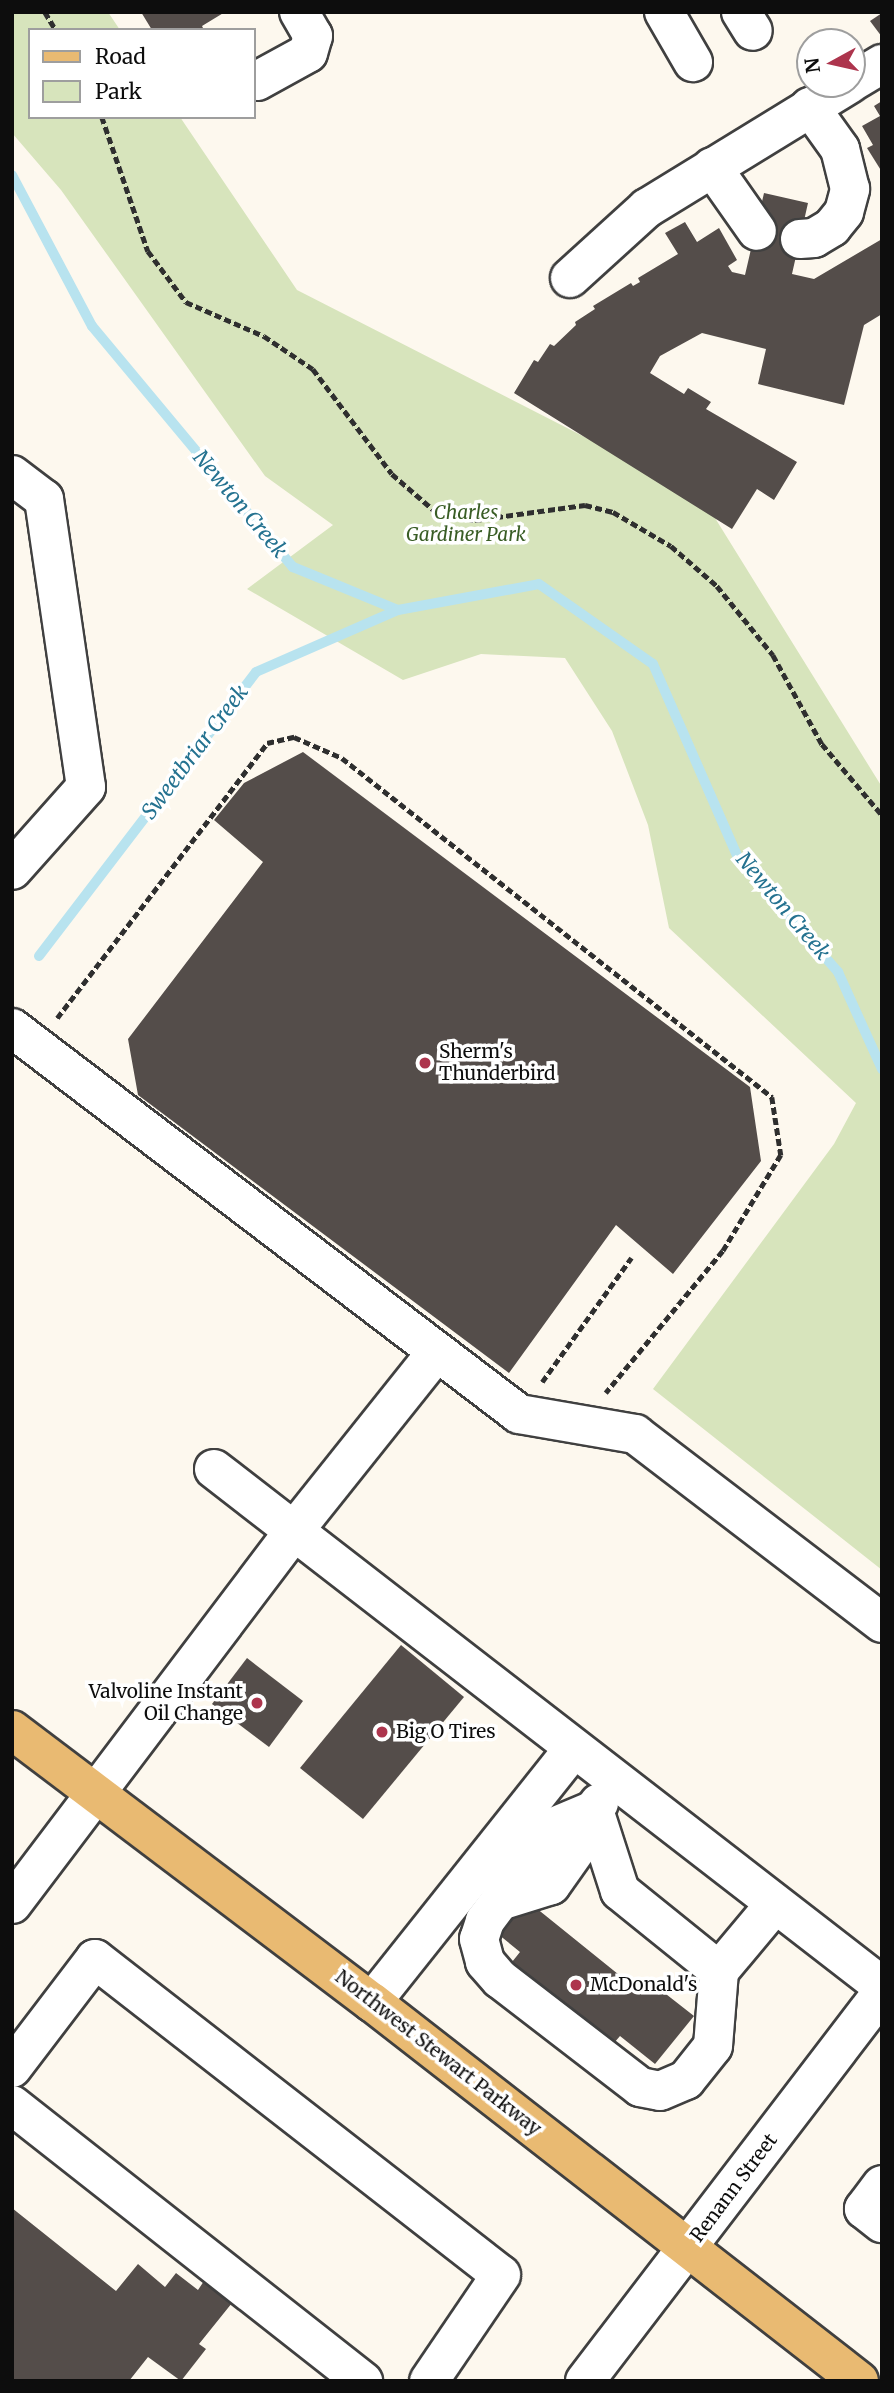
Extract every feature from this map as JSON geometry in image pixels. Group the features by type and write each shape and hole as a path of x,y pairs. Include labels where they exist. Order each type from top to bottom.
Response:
{"main road":[{"name":"Northwest Stewart Parkway","path":"12,1730 372,2002 859,2381"}],"street":[{"path":"257,81 308,52 313,36 299,12"},
{"path":"664,12 693,62"},
{"path":"866,74 882,64"},
{"path":"570,278 647,208 825,98"},
{"path":"800,239 814,238 832,227 844,212 850,189 840,149 810,107"},
{"path":"712,167 757,231"},
{"path":"12,475 44,499 86,787 12,870"},
{"path":"24,1038 519,1414 635,1434 882,1623"},
{"path":"12,1904 293,1532 436,1353"},
{"path":"214,1469 573,1748 604,1796 621,1892 719,1971"},
{"path":"372,2002 573,1748"},
{"path":"604,1796 585,1837 551,1885 500,1901 485,1921 479,1939 485,1962 499,1979 640,2087 673,2088 686,2080 713,2046 719,1971 775,1904"},
{"path":"604,1796 775,1904 882,1986"},
{"path":"12,2068 95,1959 501,2275 429,2381"},
{"name":"Renann Street","path":"585,2381 882,1993"},
{"path":"12,2105 363,2381"},
{"path":"882,2185 864,2209 882,2223"}],"path":[{"path":"45,12 55,28"},
{"path":"103,119 148,251 186,302 264,336 313,369 391,474 436,512 475,520 585,505 613,512 671,546 717,586 772,655 822,744 882,815"},
{"path":"24,1038 267,743 294,737 342,758 772,1097 781,1155 723,1251 580,1423"},
{"path":"519,1414 631,1258"}],"green space":[{"name":"Charles Gardiner Park","path":"12,12 108,12 119,28 28,28 28,119 181,119 297,290 702,497 882,787 882,1570 653,1389 834,1144 856,1103 669,928 648,825 612,731 565,658 481,654 403,680 247,589 333,525 265,476 61,190 12,133"}],"building":[{"path":"141,12 225,12 202,26 203,28 151,28"},
{"path":"882,13 882,37 870,21"},
{"path":"882,101 882,172 867,148 873,145 862,126 880,116 874,106"},
{"path":"764,193 808,203 792,274 814,279 882,239 882,314 864,325 844,405 758,384 766,349 702,333 660,356 650,373 684,394 688,388 711,402 706,409 797,462 774,500 757,489 732,529 514,393 534,360 538,362 550,344 554,346 576,325 575,322 595,309 593,306 631,283 633,286 640,282 638,278 678,254 665,233 685,222 697,242 719,228 737,260 728,266 732,272 745,275"},
{"name":"Sherm's Thunderbird","path":"303,752 750,1087 761,1161 673,1274 616,1225 509,1373 138,1095 128,1039 263,862 214,820 244,783"},
{"name":"Big O Tires","path":"401,1645 464,1697 363,1819 300,1768"},
{"name":"Valvoline Instant Oil Change","path":"247,1658 303,1701 269,1747 212,1704"},
{"name":"McDonald's","path":"520,1895 639,1991 648,1980 694,2016 655,2064 620,2036 614,2043 553,1994 545,2004 504,1972 520,1952 493,1930"},
{"path":"12,2208 116,2291 138,2264 165,2287 176,2273 198,2290 204,2281 232,2303 199,2344 206,2349 181,2381 148,2357 129,2381 12,2381"}],"waterway":[{"name":"Newton Creek","path":"12,175 92,326 293,567 398,610 539,584 653,664 738,858 838,972 882,1069"},
{"name":"Sweetbriar Creek","path":"39,956 256,672 398,610"}],"place":[{"name":"Sherm's Thunderbird","path":"425,1063"},
{"name":"Valvoline Instant Oil Change","path":"257,1703"},
{"name":"Big O Tires","path":"382,1732"},
{"name":"McDonald's","path":"576,1985"}]}
